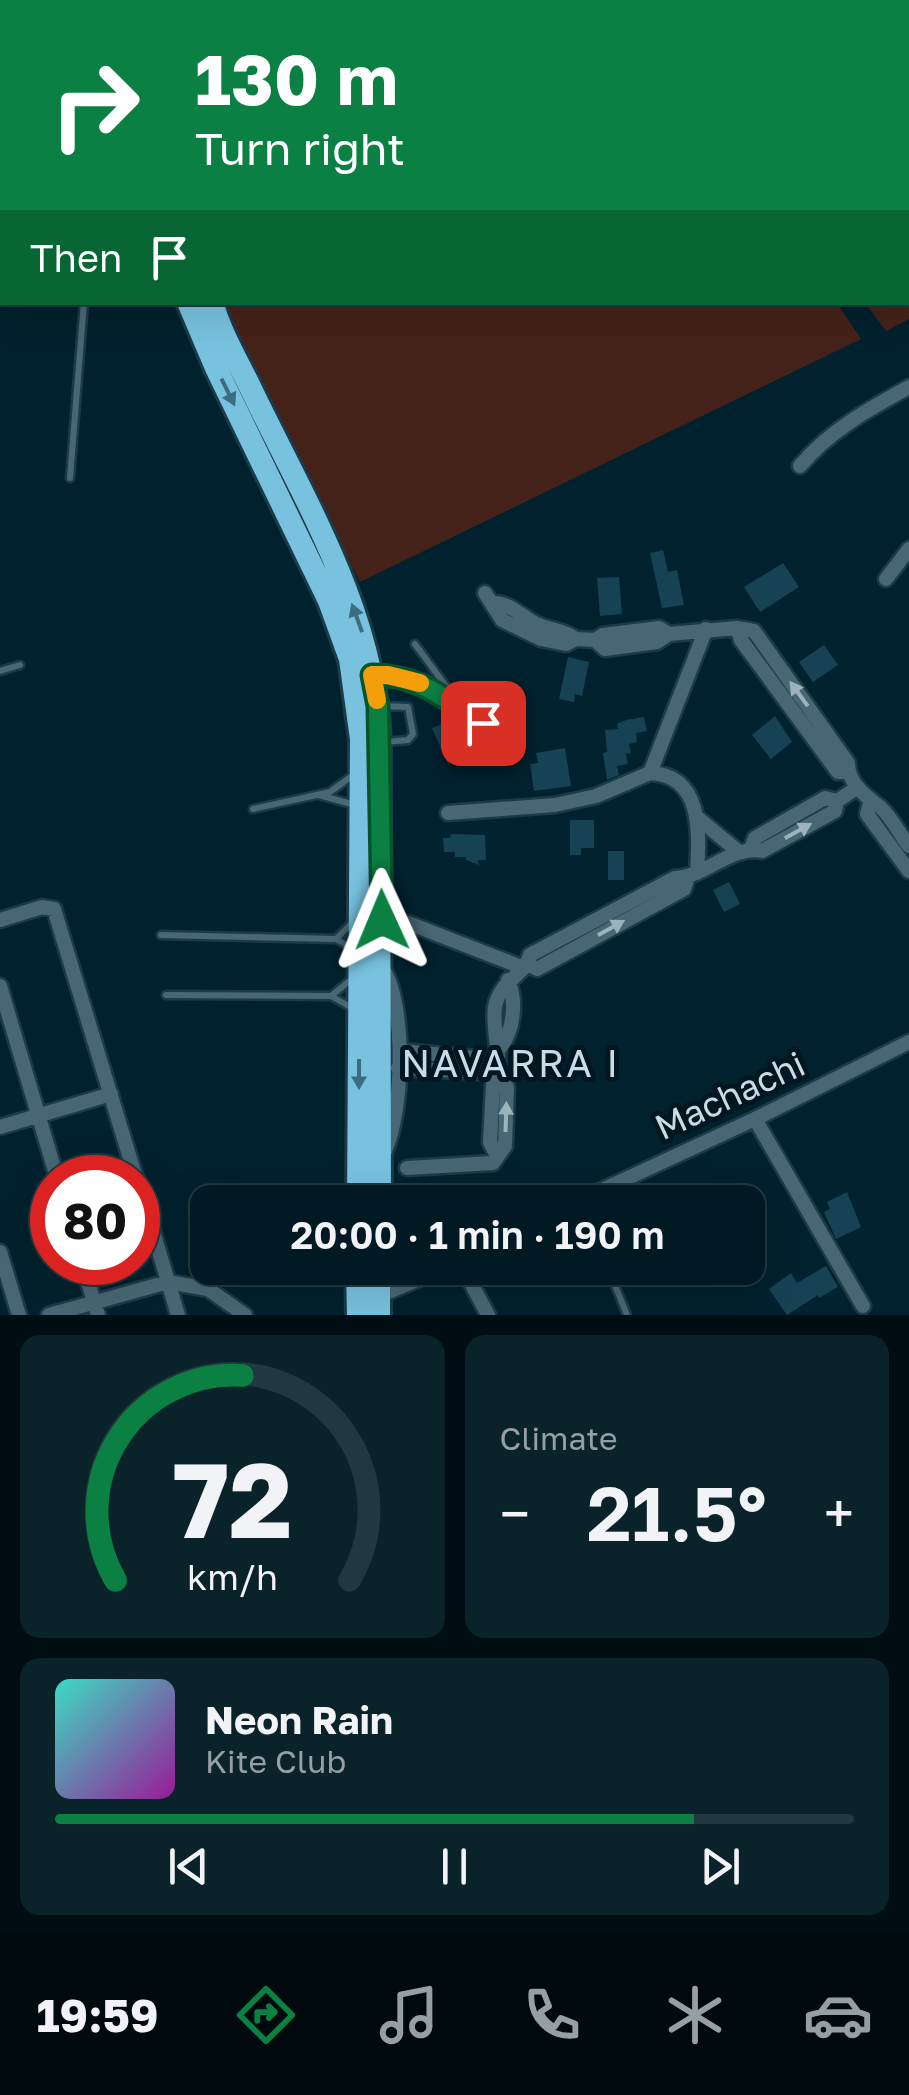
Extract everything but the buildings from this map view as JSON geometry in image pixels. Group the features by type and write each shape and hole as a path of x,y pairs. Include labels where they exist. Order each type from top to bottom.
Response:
{"highway":[{"path":"189,305 344,637 358,710 360,916 367,963 380,1185"},
{"path":"213,305 343,581 364,637 378,706 367,963 359,1012 358,1185"},
{"path":"357,1285 358,1315"}],"street":[{"path":"800,466 815,448 861,413 909,388"},
{"path":"886,579 909,549"},
{"path":"489,598 539,625 567,633 576,640 595,640 605,648 657,642 669,634 737,628 741,640 838,772 848,772 870,802 880,806 909,846"},
{"path":"650,772 706,630"},
{"path":"448,813 568,802 596,796 650,772 669,778 684,790 700,819 745,851"},
{"path":"407,1168 490,1164 505,1146 507,1087 498,1079 498,1055 492,1036 495,1007 500,990 526,966 530,955 675,878 692,875 745,851 755,838 825,798 838,800 858,787"},
{"path":"870,802 867,814 909,871"},
{"path":"692,875 700,819"},
{"path":"0,920 42,908 54,909 130,1155"},
{"path":"408,923 526,966"},
{"path":"367,963 394,995 401,1050 392,1134 380,1160"},
{"path":"0,986 49,1155"},
{"name":"Machachi","path":"613,1185 755,1120 909,1042"},
{"path":"401,1050 498,1055"},
{"path":"398,1068 480,1072 498,1055"},
{"path":"0,1127 111,1094"},
{"path":"755,1120 863,1306"},
{"path":"0,1252 19,1315"},
{"path":"160,1255 178,1315"},
{"path":"49,1315 96,1309 168,1282 208,1288 245,1315"},
{"path":"89,1285 96,1309"},
{"path":"379,1305 415,1285"},
{"path":"472,1285 488,1315"}],"lane":[{"path":"70,478 84,305"},
{"path":"414,644 464,712"},
{"path":"0,671 20,665"},
{"path":"372,675 430,686 483,723"},
{"path":"378,706 408,707 412,734 408,740 379,742"},
{"path":"253,809 334,790 361,770"},
{"path":"318,794 361,806"},
{"path":"336,939 360,916"},
{"path":"161,935 336,939 367,963 332,996"},
{"path":"166,994 332,996 359,1012"},
{"path":"615,1285 628,1315"}],"shaded area":[{"path":"224,305 838,305 861,339 360,582 259,384"},
{"path":"866,305 909,305 909,319 886,331"}],"slow traffic":[{"path":"377,700 372,675 420,683"}],"district":[{"name":"NAVARRA I","path":"511,1064"}],"route":[{"path":"382,920 378,706 372,675 430,686 483,723"}]}
